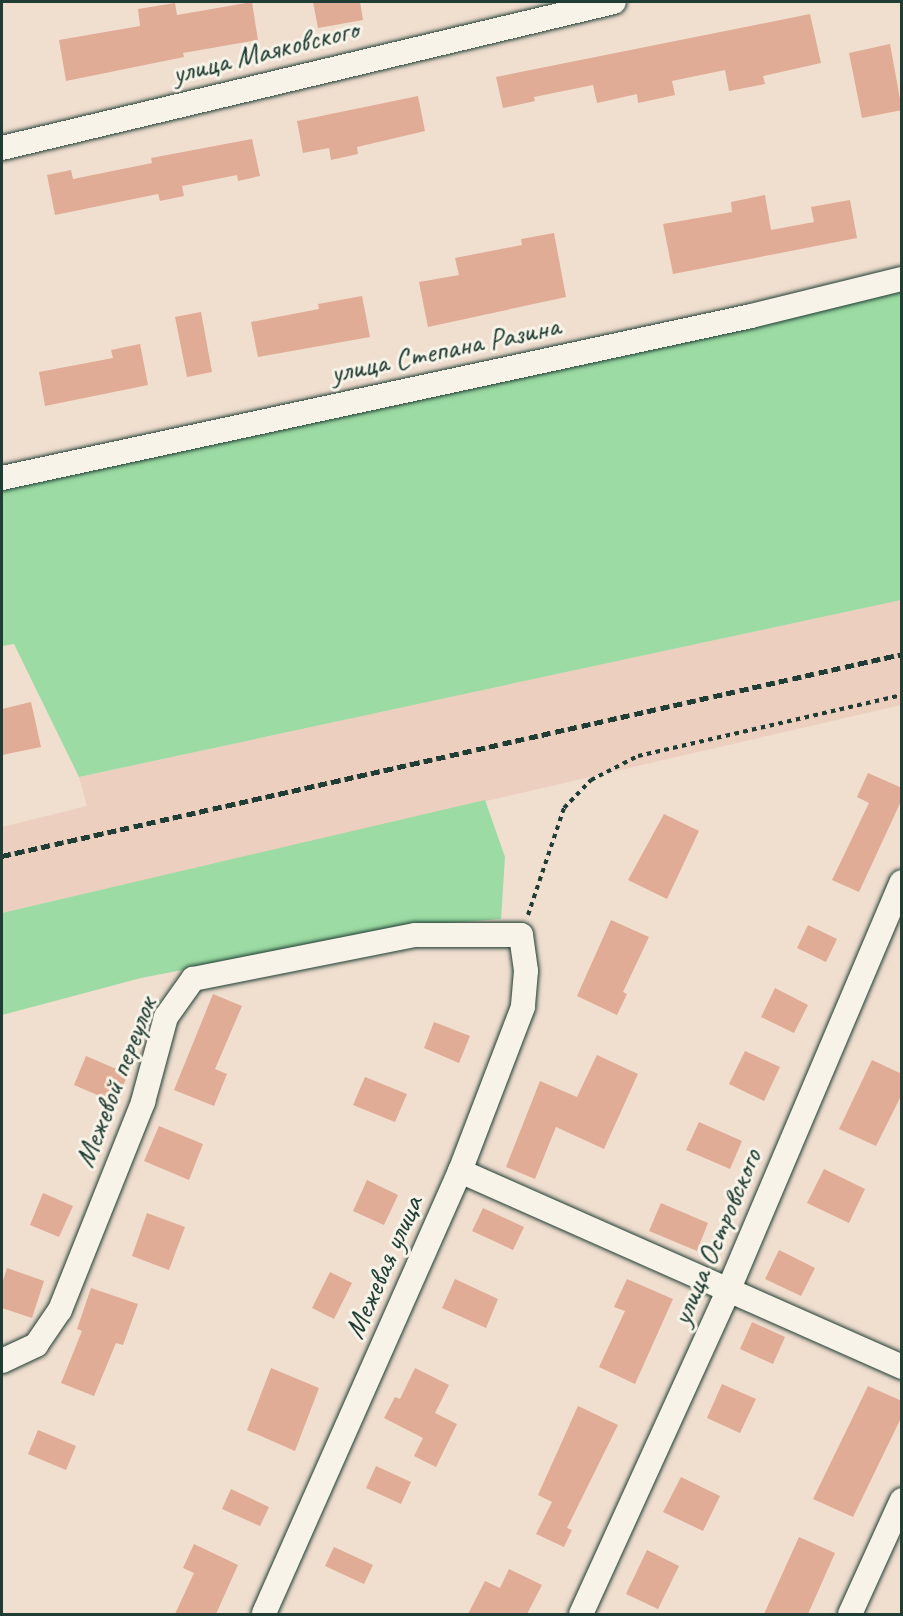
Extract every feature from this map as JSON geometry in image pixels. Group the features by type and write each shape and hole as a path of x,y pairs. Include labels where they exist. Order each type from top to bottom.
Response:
{"street":[{"name":"улица Маяковского","path":"2,148 614,2"},
{"name":"улица Степана Разина","path":"2,478 751,316 902,279"},
{"name":"улица Островского","path":"582,1614 728,1291 902,882"},
{"name":"Межевой переулок","path":"2,1361 36,1345 60,1310 143,1102 166,1017 193,979 415,935 520,935"},
{"name":"Межевая улица","path":"264,1614 460,1171 522,1007 526,971 520,935"},
{"path":"460,1171 902,1367"},
{"path":"850,1614 902,1500"}],"path":[{"path":"520,935 564,808 591,780 638,756 902,696"}],"shaded area":[{"path":"901,600 901,705 2,913 2,827 87,806 79,777"}],"green space":[{"path":"901,290 901,600 79,777 14,644 2,646 2,490"},
{"path":"485,800 505,857 501,919 410,926 141,978 2,1015 2,913"}],"building":[{"path":"252,2 258,40 183,53 184,57 66,81 59,40 140,26 138,9 175,3 177,15"},
{"path":"313,2 360,2 363,20 318,28"},
{"path":"810,14 821,63 763,76 765,84 729,91 725,70 672,81 675,95 638,103 637,94 597,103 593,85 534,97 535,101 503,108 496,77"},
{"path":"890,44 902,110 862,118 849,53"},
{"path":"418,96 425,131 357,147 358,154 331,160 329,148 303,153 297,121"},
{"path":"252,139 260,176 238,181 237,175 182,186 184,196 160,201 158,194 55,215 47,175 71,170 73,179 152,163 151,158"},
{"path":"765,195 771,230 814,222 811,207 850,200 857,238 673,274 663,224 732,212 731,202"},
{"path":"554,233 566,297 428,327 419,282 459,275 455,258 522,245 521,239"},
{"path":"362,296 370,337 258,357 251,322 319,309 318,304"},
{"path":"201,312 212,372 187,377 175,317"},
{"path":"140,344 148,385 45,406 39,372 113,358 111,350"},
{"path":"31,702 41,747 2,755 2,709"},
{"path":"868,773 902,788 902,799 859,892 832,880 869,803 857,797"},
{"path":"664,814 699,831 667,899 628,880"},
{"path":"611,920 649,937 623,992 627,994 617,1015 577,996"},
{"path":"808,925 837,939 826,962 797,948"},
{"path":"775,988 808,1005 794,1033 761,1017"},
{"path":"213,994 242,1006 215,1069 227,1074 214,1106 174,1090"},
{"path":"434,1022 470,1036 459,1063 424,1048"},
{"path":"745,1051 780,1067 764,1101 729,1084"},
{"path":"597,1055 638,1074 604,1149 556,1127 535,1179 506,1167 540,1081 577,1097"},
{"path":"86,1056 128,1074 116,1103 74,1085"},
{"path":"872,1060 902,1074 902,1094 876,1146 839,1129"},
{"path":"365,1077 407,1094 395,1122 353,1105"},
{"path":"699,1122 742,1141 730,1169 686,1150"},
{"path":"159,1126 203,1144 189,1180 144,1161"},
{"path":"824,1169 865,1189 849,1223 807,1203"},
{"path":"367,1180 398,1195 384,1225 353,1211"},
{"path":"43,1193 73,1206 59,1237 30,1225"},
{"path":"661,1203 708,1223 697,1251 649,1231"},
{"path":"483,1208 524,1227 513,1250 472,1231"},
{"path":"147,1213 185,1227 169,1270 132,1256"},
{"path":"779,1250 815,1268 801,1296 765,1279"},
{"path":"7,1268 44,1281 32,1318 2,1308 2,1284"},
{"path":"330,1272 352,1283 334,1319 312,1308"},
{"path":"455,1279 498,1299 486,1328 442,1308"},
{"path":"627,1279 673,1299 635,1384 599,1367 625,1311 614,1307"},
{"path":"91,1288 138,1304 123,1345 116,1343 94,1396 61,1383 82,1331 77,1329"},
{"path":"752,1322 785,1337 773,1364 740,1349"},
{"path":"271,1368 319,1388 295,1451 247,1430"},
{"path":"415,1368 449,1385 435,1413 457,1424 436,1467 414,1456 423,1438 384,1418 395,1397 400,1399"},
{"path":"722,1384 756,1399 740,1433 707,1418"},
{"path":"868,1386 902,1401 902,1416 853,1517 813,1499"},
{"path":"578,1406 618,1425 567,1528 572,1530 564,1547 536,1534 552,1502 538,1495"},
{"path":"38,1430 76,1446 66,1470 28,1454"},
{"path":"376,1466 411,1482 401,1504 366,1488"},
{"path":"681,1477 720,1496 703,1531 663,1512"},
{"path":"231,1489 269,1507 260,1526 222,1509"},
{"path":"799,1537 835,1553 808,1614 764,1614"},
{"path":"194,1544 238,1565 216,1614 175,1614 194,1573 183,1568"},
{"path":"334,1547 373,1565 364,1584 325,1566"},
{"path":"647,1550 679,1566 658,1609 626,1594"},
{"path":"509,1569 542,1585 527,1614 468,1614 485,1581 500,1588"}],"railway":[{"path":"2,856 902,654"}]}
